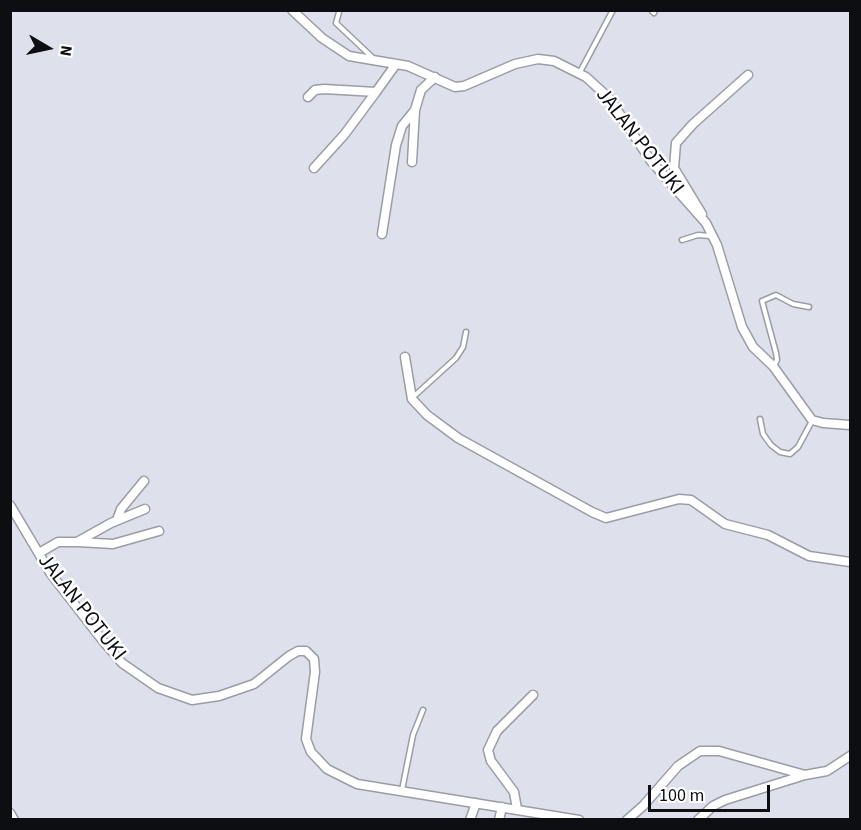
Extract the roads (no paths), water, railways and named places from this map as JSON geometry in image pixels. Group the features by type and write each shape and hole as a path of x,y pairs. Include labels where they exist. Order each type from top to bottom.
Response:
{"street":[{"name":"JALAN POTUKI","path":"292,10 336,49 349,56 396,64 435,77 445,84 464,86 515,64 538,59 554,61 580,73 609,98 651,161 706,223 714,237 742,327 753,347 773,366 812,420"},
{"path":"314,168 344,135 396,64"},
{"path":"706,223 674,168 673,154 676,143 693,124 748,75"},
{"path":"412,162 415,110 421,90 435,77"},
{"path":"308,97 315,90 324,89 376,92"},
{"path":"382,234 396,146 402,126 415,110"},
{"path":"405,357 412,399 427,415 458,438 570,502 606,519 679,499 691,500 725,524 768,535 809,556 850,562"},
{"path":"812,420 850,425"},
{"path":"117,520 122,509 144,481"},
{"name":"JALAN POTUKI","path":"10,505 77,609 114,654 139,676 170,694 192,700 238,691 262,679 298,651 306,651 315,664 306,732 308,746 315,758 327,769 350,782 579,819"},
{"path":"77,542 117,520 145,509"},
{"path":"39,553 58,542 113,544 159,531"},
{"path":"518,809 514,792 491,761 488,750 497,731 532,695"},
{"path":"627,819 643,806 685,760 700,751 719,752 805,775"},
{"path":"698,819 713,806 725,800 805,775 827,771 850,756"},
{"path":"470,819 476,803"},
{"path":"499,819 502,807"},
{"path":"10,813 14,819"}],"lane":[{"path":"580,73 613,10"},
{"path":"339,12 336,23 374,60"},
{"path":"681,240 698,235 714,237"},
{"path":"773,366 777,360 762,301 776,295 809,307"},
{"path":"412,399 456,358 463,347 466,332"},
{"path":"760,419 763,434 771,445 780,452 790,454 798,447 812,420"},
{"path":"401,790 413,735 423,710"}]}
